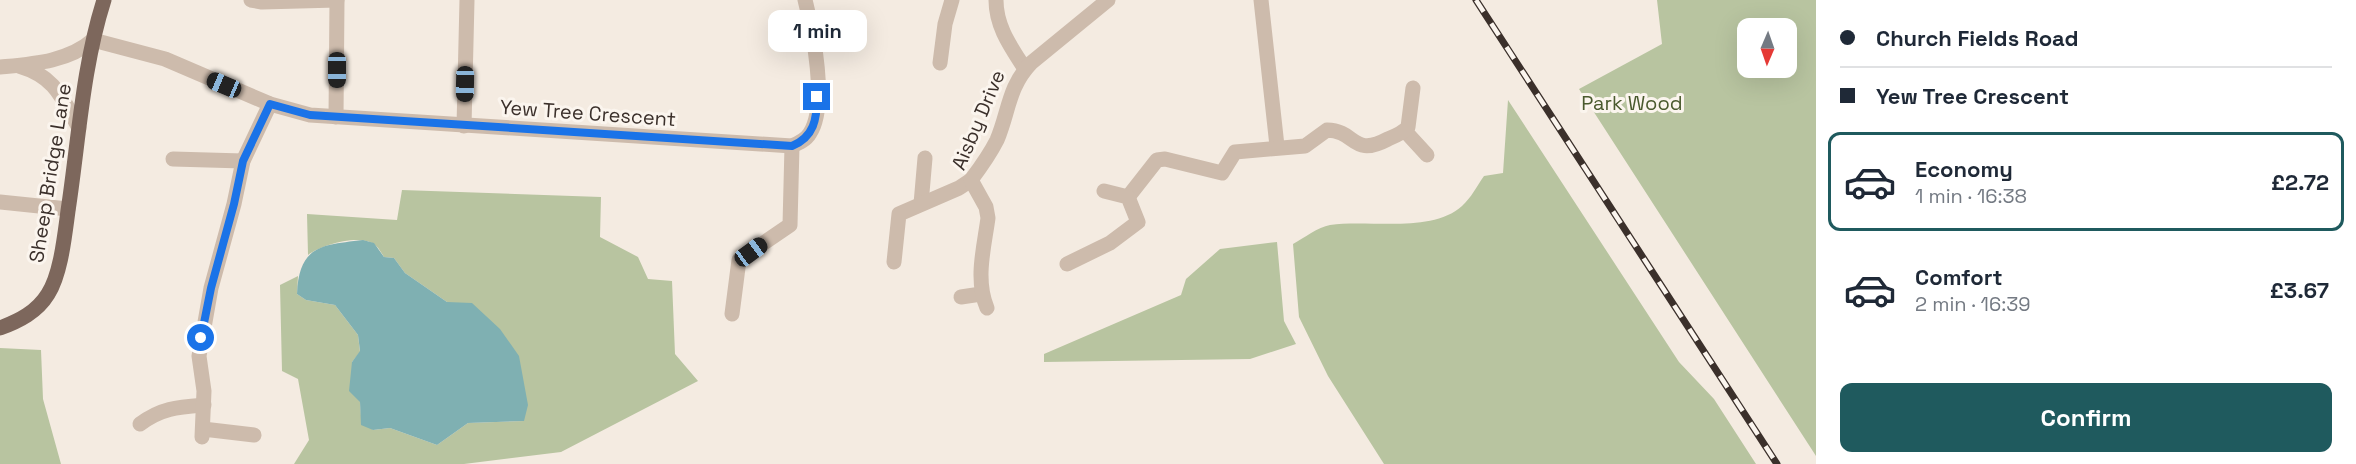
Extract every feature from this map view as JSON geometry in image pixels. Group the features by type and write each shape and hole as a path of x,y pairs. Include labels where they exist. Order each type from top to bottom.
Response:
{"main road":[{"name":"Sheep Bridge Lane","path":"0,328 22,319 37,307 48,293 58,265 93,40 104,0"}],"street":[{"path":"250,0 262,2 337,0 336,117"},
{"path":"464,126 466,0"},
{"path":"732,314 739,260 790,225 792,146 809,135 817,111 816,54 805,0"},
{"path":"940,63 945,24 952,0"},
{"path":"996,0 1000,27 1025,69"},
{"name":"Aisby Drive","path":"962,297 984,301 981,273 988,218 986,207 970,180 996,141 1012,90 1025,69 1108,0"},
{"path":"1261,0 1277,147"},
{"path":"0,68 62,57 93,40"},
{"name":"Yew Tree Crescent","path":"93,40 165,59 270,104 295,112 464,126 792,146"},
{"path":"18,66 41,75 58,90 79,128"},
{"path":"1128,197 1157,160 1164,159 1220,173 1225,171 1235,152 1305,146 1327,130 1342,132 1359,145 1368,147 1378,144 1405,131 1408,127 1413,88"},
{"path":"254,435 203,433 204,405 199,356 211,288 243,161 270,104"},
{"path":"1405,131 1427,155"},
{"path":"921,204 925,158"},
{"path":"173,159 243,161"},
{"path":"894,262 898,214 959,188 970,180"},
{"path":"1104,191 1128,197"},
{"path":"1067,264 1110,243 1138,222 1128,197"},
{"path":"0,202 68,209"},
{"path":"140,424 155,413 204,405"}],"green space":[{"name":"Park Wood","path":"1657,0 1816,0 1816,456 1579,89 1662,44"},
{"path":"1508,100 1679,362 1714,399 1756,464 1384,464 1328,376 1299,317 1293,244 1316,230 1330,225 1417,223 1449,215 1471,196 1484,176 1503,173"},
{"path":"402,190 601,197 600,237 638,257 648,279 672,281 675,354 698,381 561,452 464,464 294,464 309,440 298,379 282,371 280,285 298,276 297,294 306,300 335,305 358,335 360,352 352,362 361,416 373,430 390,428 437,445 468,423 524,421 447,302 405,273 394,258 384,257 372,243 357,240 330,245 308,255 307,214 397,220"},
{"path":"1277,242 1284,321 1296,344 1250,359 1044,362 1044,354 1181,295 1186,279 1220,249"},
{"path":"0,348 41,350 43,399 61,464 0,464"}],"water":[{"path":"363,240 374,243 384,257 394,258 405,273 447,302 472,303 500,329 519,356 528,405 524,421 468,423 437,445 390,428 373,430 361,425 360,402 349,391 352,362 360,351 358,335 335,305 306,300 297,294 302,266 315,250 325,246"}],"railway":[{"path":"1476,0 1777,464"}],"route":[{"path":"201,338 211,288 243,161 270,104 310,115 792,146 809,135 814,126 817,97"}]}
